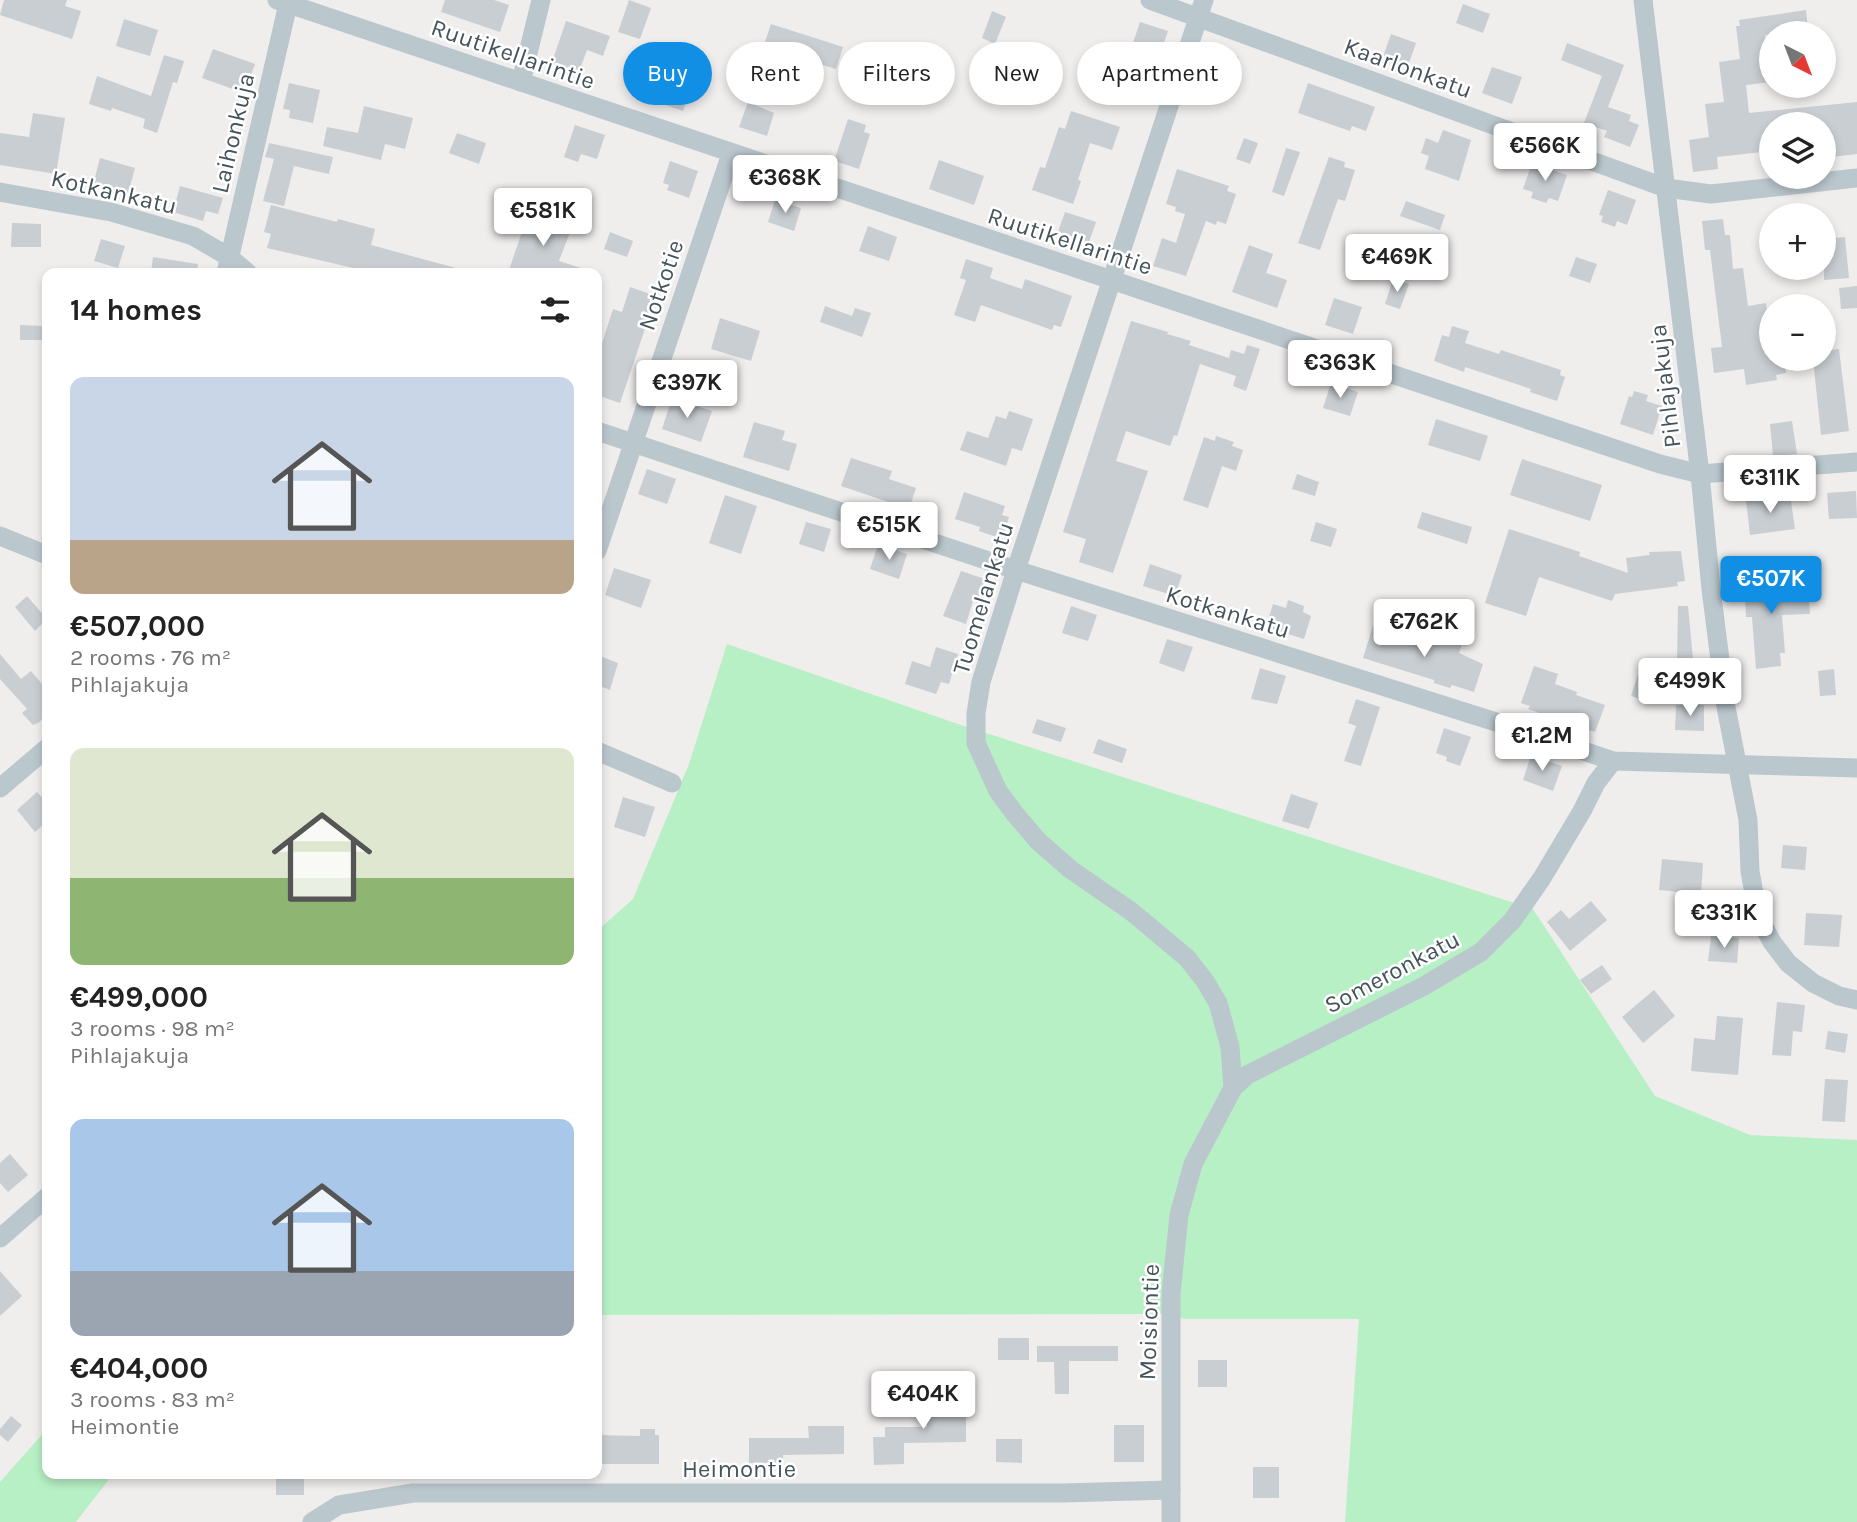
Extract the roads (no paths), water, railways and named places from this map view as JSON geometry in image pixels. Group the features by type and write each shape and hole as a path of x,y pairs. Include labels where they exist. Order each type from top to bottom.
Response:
{"street":[{"path":"521,82 541,0"},
{"name":"Kaarlonkatu","path":"1150,0 1201,9 1666,188 1710,194 1857,177"},
{"name":"Pihlajakuja","path":"1643,0 1700,474 1711,589 1726,707 1740,766 1748,820 1750,871 1758,916 1787,963 1813,983 1839,996 1857,1000"},
{"name":"Ruutikellarintie","path":"283,2 1612,450 1700,474 1857,462"},
{"name":"Laihonkuja","path":"228,265 283,2"},
{"name":"Tuomelankatu","path":"1201,9 981,682 976,713 976,743 998,791 1038,841 1070,869 1132,912 1187,958 1205,981 1218,1003 1230,1047 1233,1088"},
{"name":"Notkotie","path":"602,535 731,154"},
{"name":"Kotkankatu","path":"0,192 111,212 193,236 228,265"},
{"name":"Kotkankatu","path":"602,433 1016,570 1614,761 1857,768"},
{"path":"0,536 42,553"},
{"path":"0,788 42,752"},
{"path":"602,753 672,783"},
{"name":"Someronkatu","path":"1233,1088 1247,1075 1424,986 1481,952 1512,921 1542,878 1596,783 1614,761"},
{"name":"Moisiontie","path":"1171,1522 1171,1294 1179,1215 1193,1164 1233,1088"},
{"path":"0,1238 42,1201"},
{"name":"Heimontie","path":"312,1522 339,1505 413,1493 1062,1493 1171,1490"}]}
